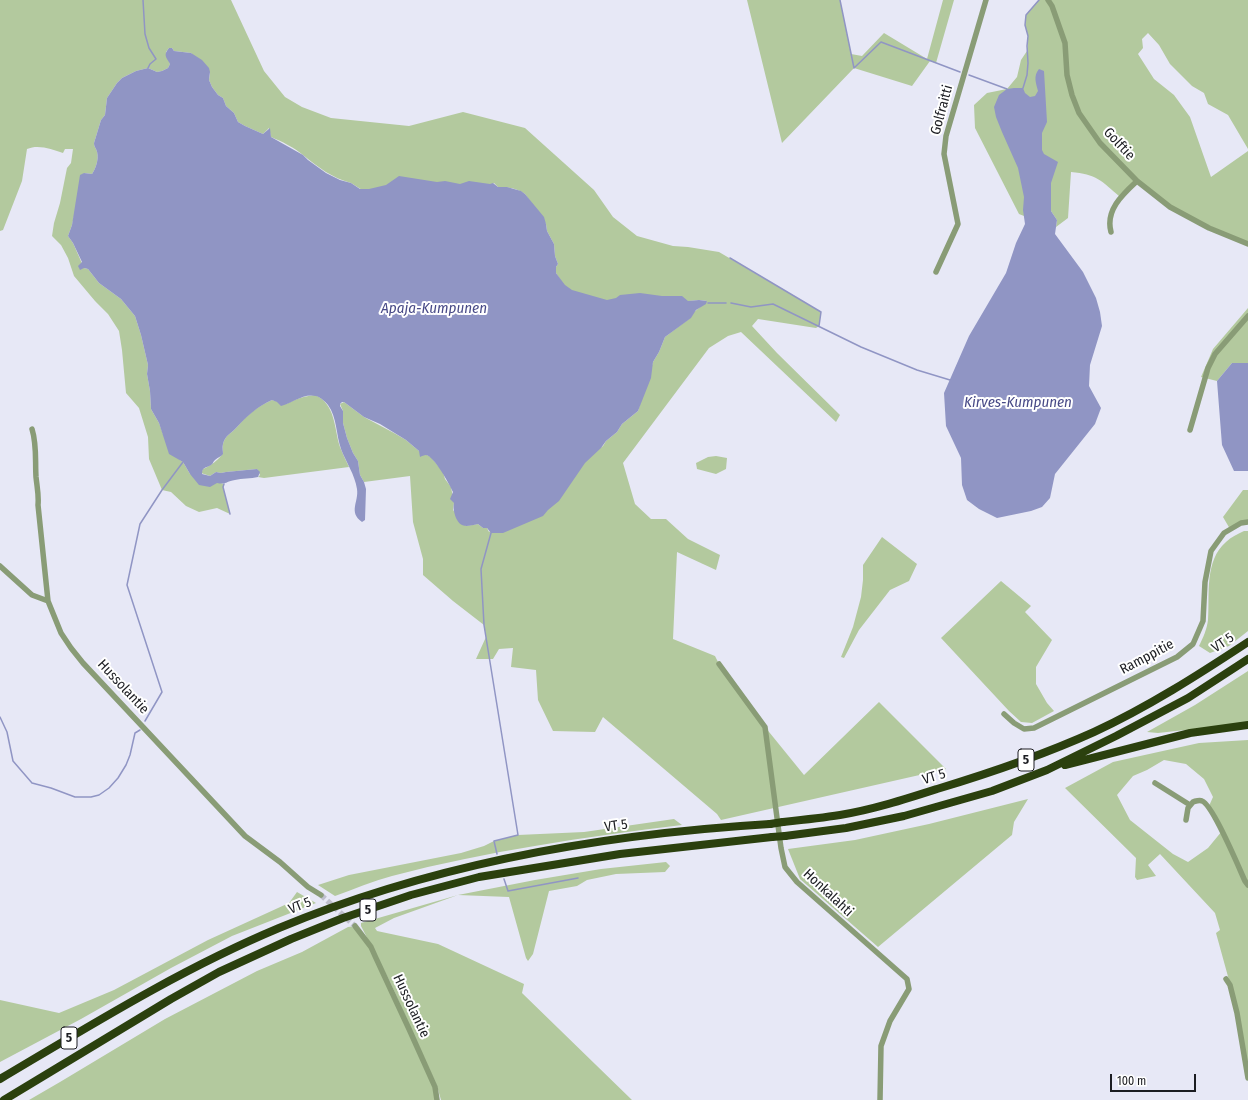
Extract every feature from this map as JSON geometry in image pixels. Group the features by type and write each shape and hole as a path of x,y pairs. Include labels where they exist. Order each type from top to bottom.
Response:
{"highway":[{"name":"VT 5","path":"0,1079 101,1019 171,980 232,949 272,931 338,905 401,885 491,861 548,850 618,838 730,826 770,824 842,815 897,801 974,778 1031,758 1094,732 1155,701 1214,665 1248,642"},
{"name":"VT 5","path":"4,1100 171,999 220,972 290,939 343,918 411,896 479,877 620,854 772,838 846,828 904,816 992,791 1047,770 1116,736 1188,698 1248,660"},
{"path":"1047,770 1190,733 1248,725"}],"street":[{"name":"Golfraitti","path":"936,272 958,224 944,154 946,136 986,0"},
{"name":"Golftie","path":"1048,0 1052,6 1065,43 1067,75 1072,95 1079,113 1100,143 1137,181 1170,207 1209,228 1248,244"},
{"path":"1111,232 1109,224 1111,212 1120,197 1137,181"},
{"path":"1190,430 1208,368 1215,354 1248,316"},
{"name":"Hussolantie","path":"32,429 48,601 61,633 83,662 245,836 281,862 308,887 321,895"},
{"name":"Ramppitie","path":"1004,714 1014,724 1024,729 1034,728 1177,657 1193,644 1203,621 1204,582 1211,551 1224,533 1241,523 1248,522"},
{"path":"0,566 32,595 48,601"},
{"name":"Honkalahti","path":"719,664 766,727 776,814 785,867 797,882 907,979 908,989 890,1021 881,1046 880,1100"},
{"path":"1155,783 1190,805"},
{"path":"1186,820 1188,808 1193,802 1202,801 1209,806 1248,885"},
{"name":"Hussolantie","path":"355,926 371,947 435,1087 437,1100"},
{"path":"1226,979 1230,984 1237,1013 1248,1078"}],"green space":[{"path":"0,0 231,0 264,71 285,97 302,107 331,118 409,126 463,112 525,128 594,190 613,217 637,236 673,246 719,252 821,312 819,326 816,328 758,319 752,326 777,353 840,415 836,422 741,332 728,336 709,348 623,463 635,504 651,519 666,519 688,539 720,555 716,570 677,552 673,639 715,656 719,664 765,727 804,775 879,702 946,769 721,820 717,814 603,717 595,732 553,731 538,700 536,670 511,667 513,648 499,649 493,659 476,659 486,637 484,625 423,575 423,559 413,522 410,476 364,482 360,475 358,461 347,438 343,423 343,411 340,404 344,402 364,417 406,440 419,451 431,457 443,472 445,479 451,487 454,503 453,510 466,526 478,524 483,528 487,528 489,532 603,446 606,441 617,432 622,424 638,411 653,362 665,337 690,318 693,313 707,301 699,300 628,307 569,294 556,273 556,267 558,264 555,256 554,244 547,231 546,224 525,194 512,188 498,187 494,183 416,224 351,183 326,172 292,147 271,137 269,128 263,134 238,122 234,113 226,106 223,98 218,95 212,87 209,80 210,73 191,53 174,51 172,48 169,48 166,52 170,64 168,68 157,72 148,68 136,71 122,78 107,98 105,115 101,120 94,143 98,159 92,174 84,173 68,236 73,243 84,268 88,269 99,283 121,299 135,316 148,365 147,374 151,409 163,434 190,474 224,484 223,487 230,514 217,508 199,512 186,506 171,492 162,490 149,459 148,437 139,408 126,393 119,331 108,314 74,276 68,258 61,245 52,236 67,168 71,163 73,149 65,149 63,153 40,147 27,149 22,181 3,230 0,231"},
{"path":"747,0 840,0 851,54 862,56 884,33 927,59 943,0 954,0 936,63 930,61 912,86 854,68 782,143"},
{"path":"1039,0 1248,0 1248,149 1228,115 1208,104 1204,93 1192,86 1170,64 1159,45 1148,33 1142,39 1143,48 1138,54 1154,79 1174,95 1190,117 1211,177 1248,151 1248,244 1170,207 1137,181 1120,197 1098,179 1087,174 1080,173 1071,172 1068,218 1056,227 1057,220 1051,211 1051,183 1024,197 1024,216 1019,214 975,128 974,105 987,93 1007,89 1017,77 1021,60 1027,51 1028,36 1025,25 1026,15"},
{"path":"1248,308 1248,363 1232,363 1217,381 1201,377 1213,349"},
{"path":"315,395 327,404 331,411 340,447 349,467 264,478 258,477 260,475 257,469 221,473 216,472 210,476 201,473 203,469 221,456 223,453 223,444 227,436 257,408 272,400 286,404 300,398"},
{"path":"716,456 727,458 726,469 716,474 697,469 696,463 708,457"},
{"path":"1243,490 1248,490 1248,522 1230,529 1223,517"},
{"path":"1244,531 1248,531 1248,631 1229,646 1210,653 1199,646 1205,633 1207,623 1211,568 1219,550 1226,542"},
{"path":"882,537 917,564 909,581 890,590 859,630 844,658 841,657 853,627 861,597 863,565"},
{"path":"1001,581 1031,606 1025,612 1052,640 1036,667 1036,684 1047,703 1054,711 1032,723 1021,722 1009,711 941,638"},
{"path":"1248,671 1248,723 1158,733 1147,732 1195,705"},
{"path":"1248,740 1248,1078 1232,991 1216,933 1220,930 1215,913 1160,854 1148,865 1156,876 1137,880 1135,877 1136,858 1065,788 1113,762 1199,743","holes":["1164,760 1186,764 1204,779 1213,797 1209,806 1222,831 1208,848 1188,862 1173,854 1130,820 1117,795 1133,776"]},
{"path":"1028,799 1014,822 1012,835 878,947 800,879 788,849 855,840 929,824"},
{"path":"674,819 682,825 573,840 464,859 385,878 335,896 318,885 349,875 461,853 484,846 494,841 518,835 584,832"},
{"path":"666,862 670,866 665,872 616,874 587,880 577,886 549,891 533,954 528,961 509,897 458,895 601,869"},
{"path":"297,892 316,903 232,936 0,1062 0,1000 59,1013 114,990 208,940 289,903"},
{"path":"458,895 394,918 375,928 377,931 438,944 524,984 522,993 632,1100 441,1100 437,1086 390,982 361,926 361,923"},
{"path":"355,926 371,947 435,1087 437,1100 29,1100 165,1019 257,971 302,952 348,927"}],"water":[{"name":"Apaja-Kumpunen","path":"169,48 172,48 174,51 191,53 202,60 209,68 209,80 212,87 218,95 223,98 226,106 234,113 238,122 263,134 270,128 271,137 303,155 326,173 340,180 351,183 360,189 369,189 386,185 399,176 460,184 469,181 490,184 493,183 498,187 507,187 521,191 544,217 547,231 554,244 555,256 558,264 556,267 556,273 565,285 572,290 607,300 616,298 620,295 640,293 662,296 682,296 688,301 707,301 706,304 696,310 691,318 665,337 653,362 651,378 638,411 622,424 617,432 585,463 559,501 543,516 503,533 491,533 487,528 483,528 478,524 465,526 460,524 456,518 454,503 450,499 453,492 449,483 433,460 426,455 420,457 419,451 406,440 380,424 364,417 342,402 340,406 343,411 343,423 347,438 358,461 360,475 366,489 365,520 362,522 358,518 355,511 357,494 356,484 339,444 335,421 331,410 321,398 311,395 302,397 281,406 272,400 257,408 227,436 223,445 223,454 202,472 202,474 210,476 216,472 221,473 257,469 260,472 258,477 232,480 223,484 217,483 210,487 199,485 183,462 169,454 159,423 151,409 147,374 148,365 135,316 121,299 99,283 88,269 84,268 80,270 78,266 82,262 68,236 72,225 80,175 84,173 92,174 98,159 94,143 101,120 105,115 107,98 122,78 136,71 148,68 157,72 168,68 170,64 166,58 166,54"},
{"name":"Kirves-Kumpunen","path":"1039,69 1044,71 1047,122 1042,133 1042,150 1044,154 1058,162 1051,183 1051,211 1057,220 1055,234 1083,272 1096,298 1100,312 1102,326 1090,365 1089,386 1101,408 1095,424 1055,474 1050,498 1042,507 1031,511 997,518 979,509 967,500 962,485 961,458 946,426 944,393 969,336 1006,273 1016,243 1025,224 1023,210 1024,197 1018,168 996,117 994,107 999,95 1007,89 1023,88 1025,93 1030,97 1035,96 1038,91 1036,77"},
{"path":"1232,363 1248,363 1248,471 1234,471 1222,445 1217,381"}],"waterway":[{"path":"143,0 145,34 149,48 156,59 148,68"},
{"path":"840,0 854,68 881,42 960,72"},
{"path":"1023,88 1027,75 1028,63 1028,36 1025,25 1026,15 1039,0"},
{"path":"969,75 1007,89"},
{"path":"730,258 821,312 819,326"},
{"path":"708,303 726,303"},
{"path":"731,303 751,307 773,304 861,347 917,370 950,380"},
{"path":"145,721 162,692 127,585 140,524 162,490 183,462"},
{"path":"224,484 223,487 230,514"},
{"path":"491,533 481,569 484,625 518,835 494,841 497,854"},
{"path":"0,717 7,732 13,761 32,783 75,797 91,797 99,795 109,788 118,778 126,765 135,733 140,730"},
{"path":"504,879 508,891 578,878"}],"tunnel":[{"path":"321,895 355,926"}]}
